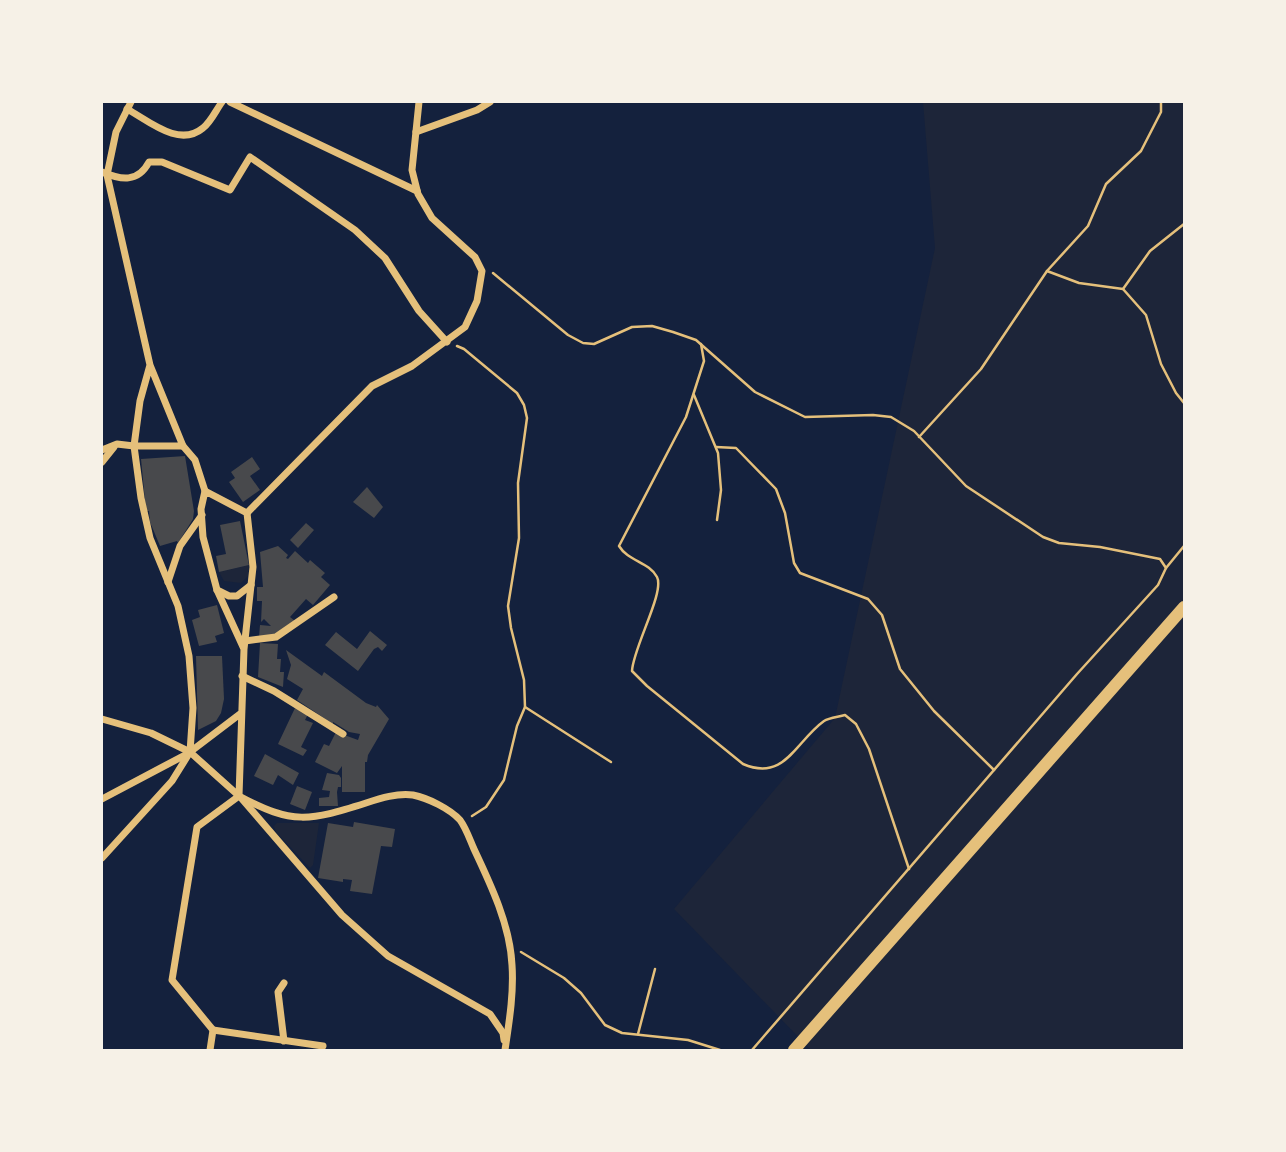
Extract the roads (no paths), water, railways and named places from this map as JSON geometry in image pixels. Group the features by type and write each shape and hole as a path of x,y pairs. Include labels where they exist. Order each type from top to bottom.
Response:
{"highway":[{"path":"794,1051 1185,607"}],"street":[{"path":"222,102 205,127 194,134 179,136 168,133 129,106 116,132 104,173 150,365 183,446 195,460 205,491 203,537 217,590 244,645"},
{"path":"230,102 417,191"},
{"path":"247,513 372,386 412,366 465,327 477,300 482,271 475,257 432,218 417,191 412,170 419,102"},
{"path":"416,132 477,110 490,102"},
{"path":"104,173 122,179 134,178 142,175 149,162 162,162 230,190 250,157 355,230 375,248 385,258 419,312 447,342"},
{"path":"102,858 172,780 190,752 193,708 189,656 178,606 150,538 134,446 140,401 150,365"},
{"path":"102,450 117,444 183,446"},
{"path":"102,462 117,444"},
{"path":"205,491 247,513"},
{"path":"239,796 242,676 253,567 247,513"},
{"path":"168,582 180,546 202,515"},
{"path":"217,590 229,596 237,596 251,585"},
{"path":"244,645 276,637 334,597"},
{"path":"242,676 274,691 344,734"},
{"path":"102,799 190,752 240,714"},
{"path":"102,719 151,733 190,752 239,796 342,915 388,956 489,1014 503,1032 505,1051"},
{"path":"239,796 283,816 314,817 387,796 413,795 434,802 459,819 489,883 509,945 512,965 511,1002 505,1051"},
{"path":"239,796 197,827 172,981 213,1030 323,1045"},
{"path":"284,983 278,992 284,1041"},
{"path":"210,1051 213,1030"}]}
